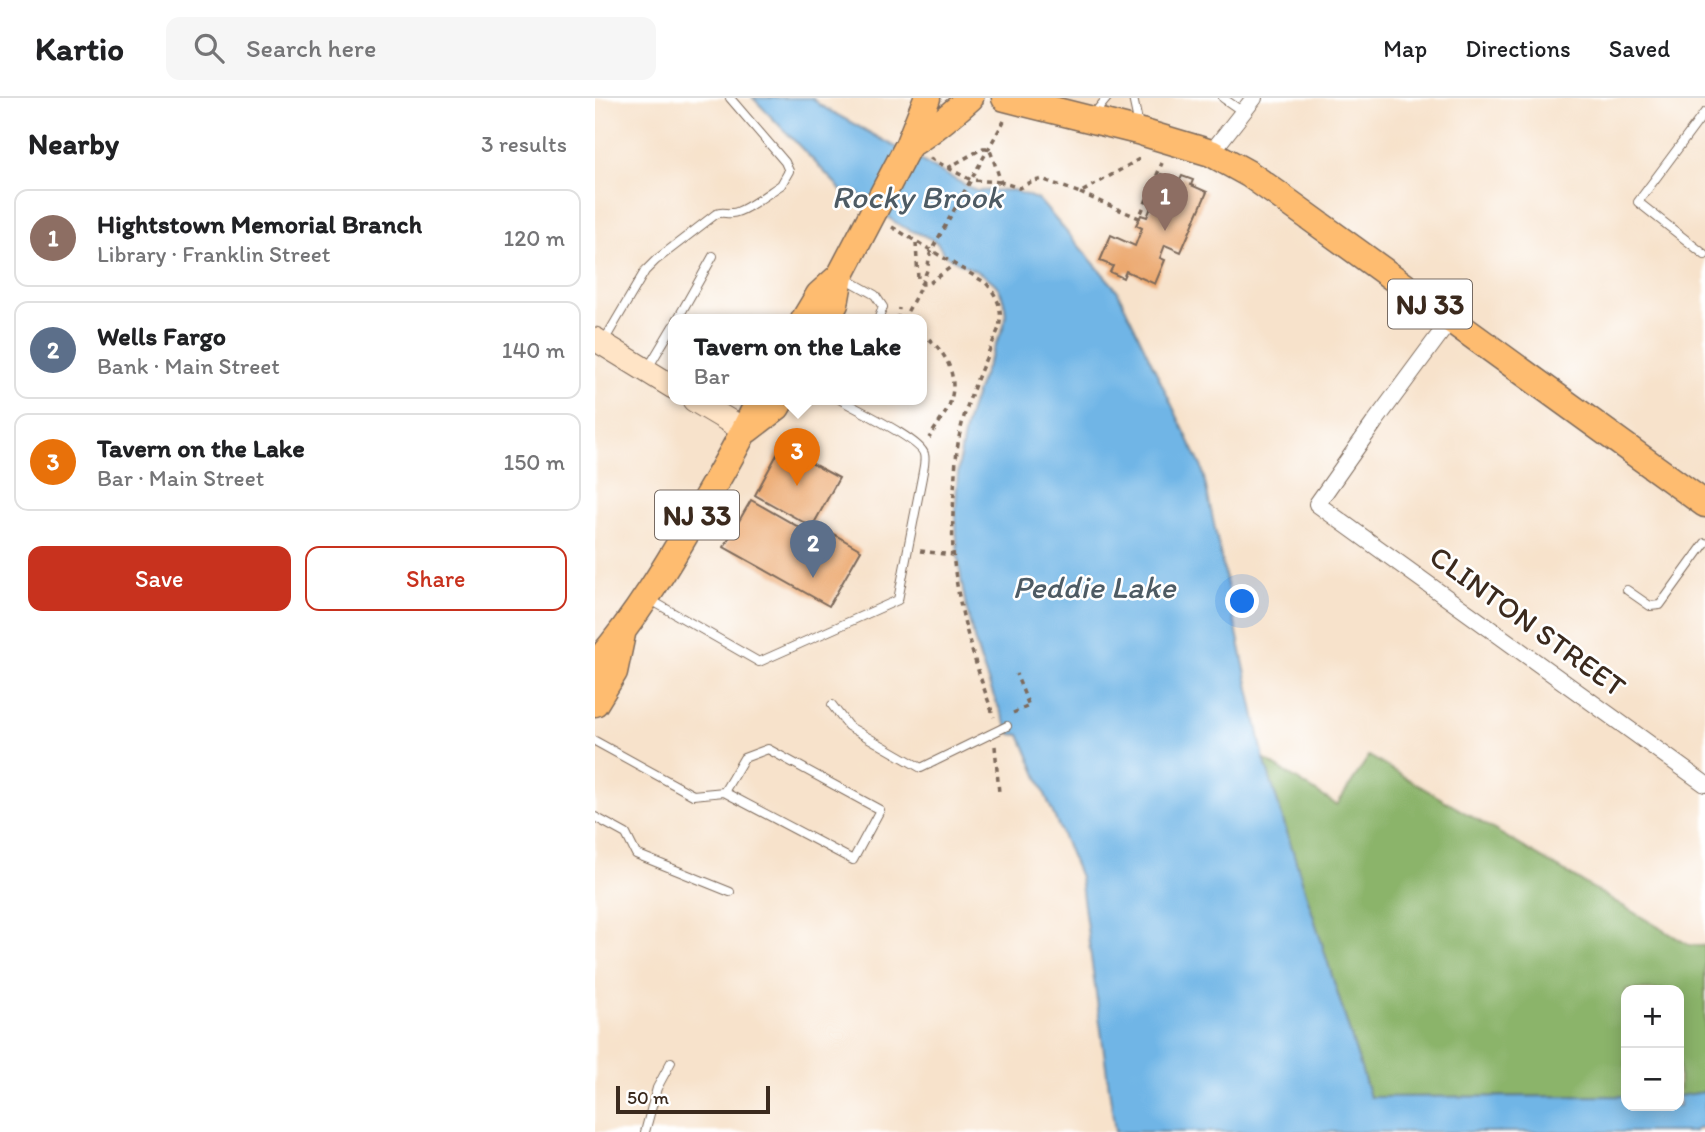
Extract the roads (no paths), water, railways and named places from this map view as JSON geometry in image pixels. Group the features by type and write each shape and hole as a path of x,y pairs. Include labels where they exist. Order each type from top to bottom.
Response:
{"main road":[{"path":"919,152 927,98"},
{"path":"829,314 835,304 840,276 865,227 919,152 928,134 970,98"},
{"name":"NJ 33","path":"1005,110 1090,119 1141,145 1211,153 1249,174 1705,504"},
{"path":"808,314 819,295 840,276"},
{"path":"599,341 668,384"},
{"path":"702,405 746,431"},
{"name":"NJ 33","path":"595,665 674,555 746,431 757,405"},
{"name":"NJ 33","path":"746,431 778,405"},
{"path":"595,703 614,673 622,631"}],"street":[{"path":"1211,153 1254,98"},
{"name":"CLINTON STREET","path":"1451,319 1317,504 1705,784"}],"lane":[{"path":"599,341 645,271 656,260 716,214 740,211 781,185 785,179 789,171 785,162 730,98"},
{"path":"1090,119 1107,98"},
{"path":"1133,98 1141,145"},
{"path":"1223,98 1243,113"},
{"path":"1705,112 1638,202 1705,256"},
{"path":"680,314 713,256"},
{"path":"840,276 875,295 883,307 880,314"},
{"path":"646,371 668,334"},
{"path":"646,597 759,662 898,600 922,477 924,451 911,439 850,405"},
{"path":"1627,590 1650,607 1660,605 1705,542"},
{"path":"832,705 848,726 921,768 1007,726"},
{"path":"595,741 694,794 724,792 853,860 880,810 768,750 744,758 724,792"},
{"path":"595,817 626,834 636,854 730,892"},
{"path":"645,1132 657,1088 671,1062"}],"water":[{"name":"Peddie Lake","path":"753,98 812,98 821,106 976,191 1013,190 1039,200 1117,290 1202,468 1264,759 1370,1097 1621,1096 1621,1111 1684,1111 1684,1095 1705,1092 1705,1126 1693,1132 1115,1132 1080,877 1020,735 1011,734 995,698 981,662 962,586 957,547 958,469 971,409 1004,324 1005,304 999,289 988,278 946,255 933,240 887,217 856,192 842,192"}],"place":[{"name":"Hightstown Memorial Branch","path":"1165,231"},
{"name":"Tavern on the Lake","path":"797,486"},
{"name":"Wells Fargo","path":"813,578"}],"water label":[{"name":"Rocky Brook","path":"917,197"}]}
